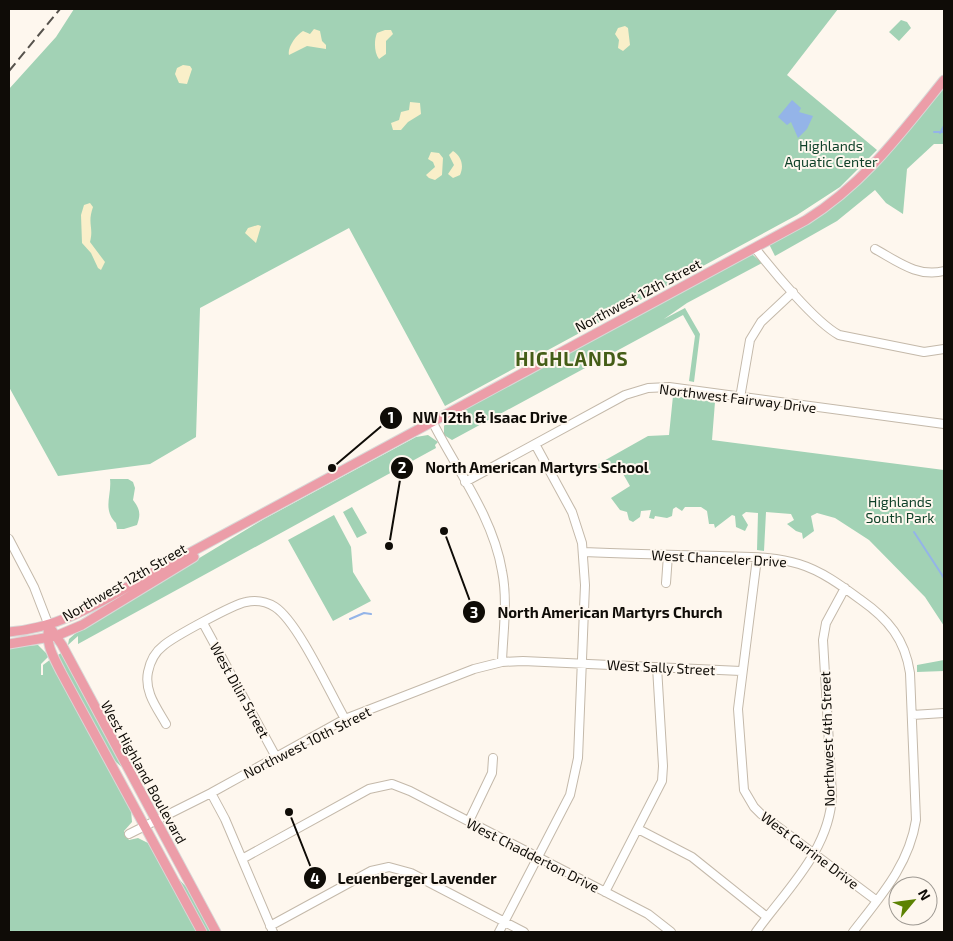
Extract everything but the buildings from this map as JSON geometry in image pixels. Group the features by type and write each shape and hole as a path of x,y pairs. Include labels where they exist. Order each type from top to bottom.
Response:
{"main road":[{"name":"Northwest 12th Street","path":"9,632 49,626 80,614 812,216 848,191 884,155 944,80"},
{"name":"Northwest 12th Street","path":"9,644 56,636 82,625 245,525"},
{"name":"West Highland Boulevard","path":"49,626 216,932"},
{"path":"46,638 49,626"},
{"name":"West Highland Boulevard","path":"46,638 65,680 202,932"}],"street":[{"path":"755,248 793,292 831,330 839,335 924,352 944,349"},
{"path":"874,249 917,272 932,274 944,271"},
{"path":"740,398 750,340 761,322 793,292"},
{"name":"Northwest Fairway Drive","path":"465,482 638,390 669,387 944,424"},
{"path":"433,423 492,533 502,571 505,601 502,662"},
{"path":"499,932 562,812 574,782 578,758 585,585 584,552 576,521 535,444"},
{"name":"West Highland Boulevard","path":"9,539 34,586 49,626"},
{"name":"West Chanceler Drive","path":"584,552 757,558 799,564 826,576 882,616 901,642 909,666 916,808 914,833 900,869 853,932"},
{"path":"666,583 668,555"},
{"name":"West Carrine Drive","path":"757,558 741,671 738,709 744,790 754,807 761,814 877,901"},
{"name":"Northwest 4th Street","path":"756,932 814,854 827,830 832,808 824,633 829,618 845,588"},
{"path":"166,724 149,694 147,678 150,666 163,646 242,603 266,603 285,614 345,719"},
{"name":"West Dilin Street","path":"203,623 276,757"},
{"name":"Northwest 10th Street","path":"129,834 211,793 345,719 474,669 502,662 582,663"},
{"name":"West Sally Street","path":"582,663 741,671"},
{"path":"605,892 658,791 663,774 657,667"},
{"path":"912,715 944,713"},
{"path":"469,822 492,773 492,758"},
{"name":"West Chadderton Drive","path":"242,859 370,789 392,784 410,790 648,914 671,932"},
{"path":"211,793 272,929 371,871 389,867 411,873 524,932"},
{"path":"638,829 692,857 767,917"}],"green space":[{"name":"Highlands Aquatic Center","path":"74,9 838,9 787,75 877,150 840,187 797,215 445,406 349,228 200,308 196,437 150,464 58,476 9,387 9,89 56,37"},
{"path":"901,20 907,22 911,28 899,41 889,32"},
{"path":"944,85 944,144 934,144 907,169 903,214 886,203 875,190 837,221 775,256 769,244 823,213 855,188 896,146"},
{"path":"753,255 762,263 687,303 664,319 685,308 700,334 694,382 689,381 695,336 683,315 452,440 444,435 444,426 450,417 747,256"},
{"name":"Highlands South Park","path":"673,396 715,402 712,440 944,470 944,626 925,597 869,540 835,518 817,513 811,516 814,531 803,539 802,533 787,524 794,520 791,514 766,512 764,551 757,550 758,513 746,512 742,515 748,525 745,531 736,527 735,516 732,515 715,528 714,524 709,524 707,511 701,507 685,507 682,511 676,507 673,509 672,516 667,518 655,516 654,519 649,518 651,510 641,511 640,517 633,522 629,520 627,512 620,510 611,498 630,486 622,472 593,467 648,436 669,435"},
{"path":"428,435 438,442 435,445 436,448 78,644 78,636 68,645 69,639 77,632 264,519 416,437"},
{"path":"110,479 128,479 133,482 135,488 133,500 139,512 137,525 117,529 108,507"},
{"path":"352,507 367,533 357,538 343,512"},
{"path":"334,515 351,547 353,572 371,601 333,621 288,540"},
{"path":"38,645 49,656 41,664 41,675 43,675 43,665 51,659 131,810 132,822 124,831 129,840 138,838 148,843 198,932 9,932 9,647"},
{"path":"61,653 122,767 107,749 87,716 58,655"},
{"path":"944,660 944,671 917,672 917,665"},
{"path":"178,878 189,890 212,932 207,932"}],"sand":[{"path":"625,26 628,28 630,45 623,51 618,48 619,40 615,34 618,28"},
{"path":"314,29 320,31 326,49 307,46 289,55 291,45 298,35 303,31 310,34"},
{"path":"391,30 393,34 386,41 386,54 379,59 375,50 376,36 377,33"},
{"path":"183,65 190,66 192,69 187,84 179,83 175,74 177,68"},
{"path":"410,102 420,103 421,114 408,122 401,130 393,130 391,123 399,120 401,112 409,110"},
{"path":"453,151 460,159 462,168 460,175 453,178 448,174 454,165 449,155"},
{"path":"431,152 439,153 443,158 442,175 435,180 426,175 435,167 433,162 428,159"},
{"path":"90,203 93,207 90,242 105,262 101,270 98,268 91,253 82,243 81,215 84,205"},
{"path":"261,226 256,243 245,233 248,228"}],"water":[{"path":"792,100 801,108 799,112 813,116 807,129 798,138 791,122 787,125 778,117"}],"waterway":[{"path":"940,133 944,126"},
{"path":"934,132 944,132"},
{"path":"914,532 944,578"},
{"path":"350,619 364,613 371,614"}],"railway":[{"path":"9,71 60,9"}],"place":[{"name":"NW 12th & Isaac Drive","path":"332,468"},
{"name":"North American Martyrs Church","path":"444,531"},
{"name":"North American Martyrs School","path":"389,546"},
{"name":"Leuenberger Lavender","path":"289,812"}],"district":[{"name":"HIGHLANDS","path":"572,358"}]}
